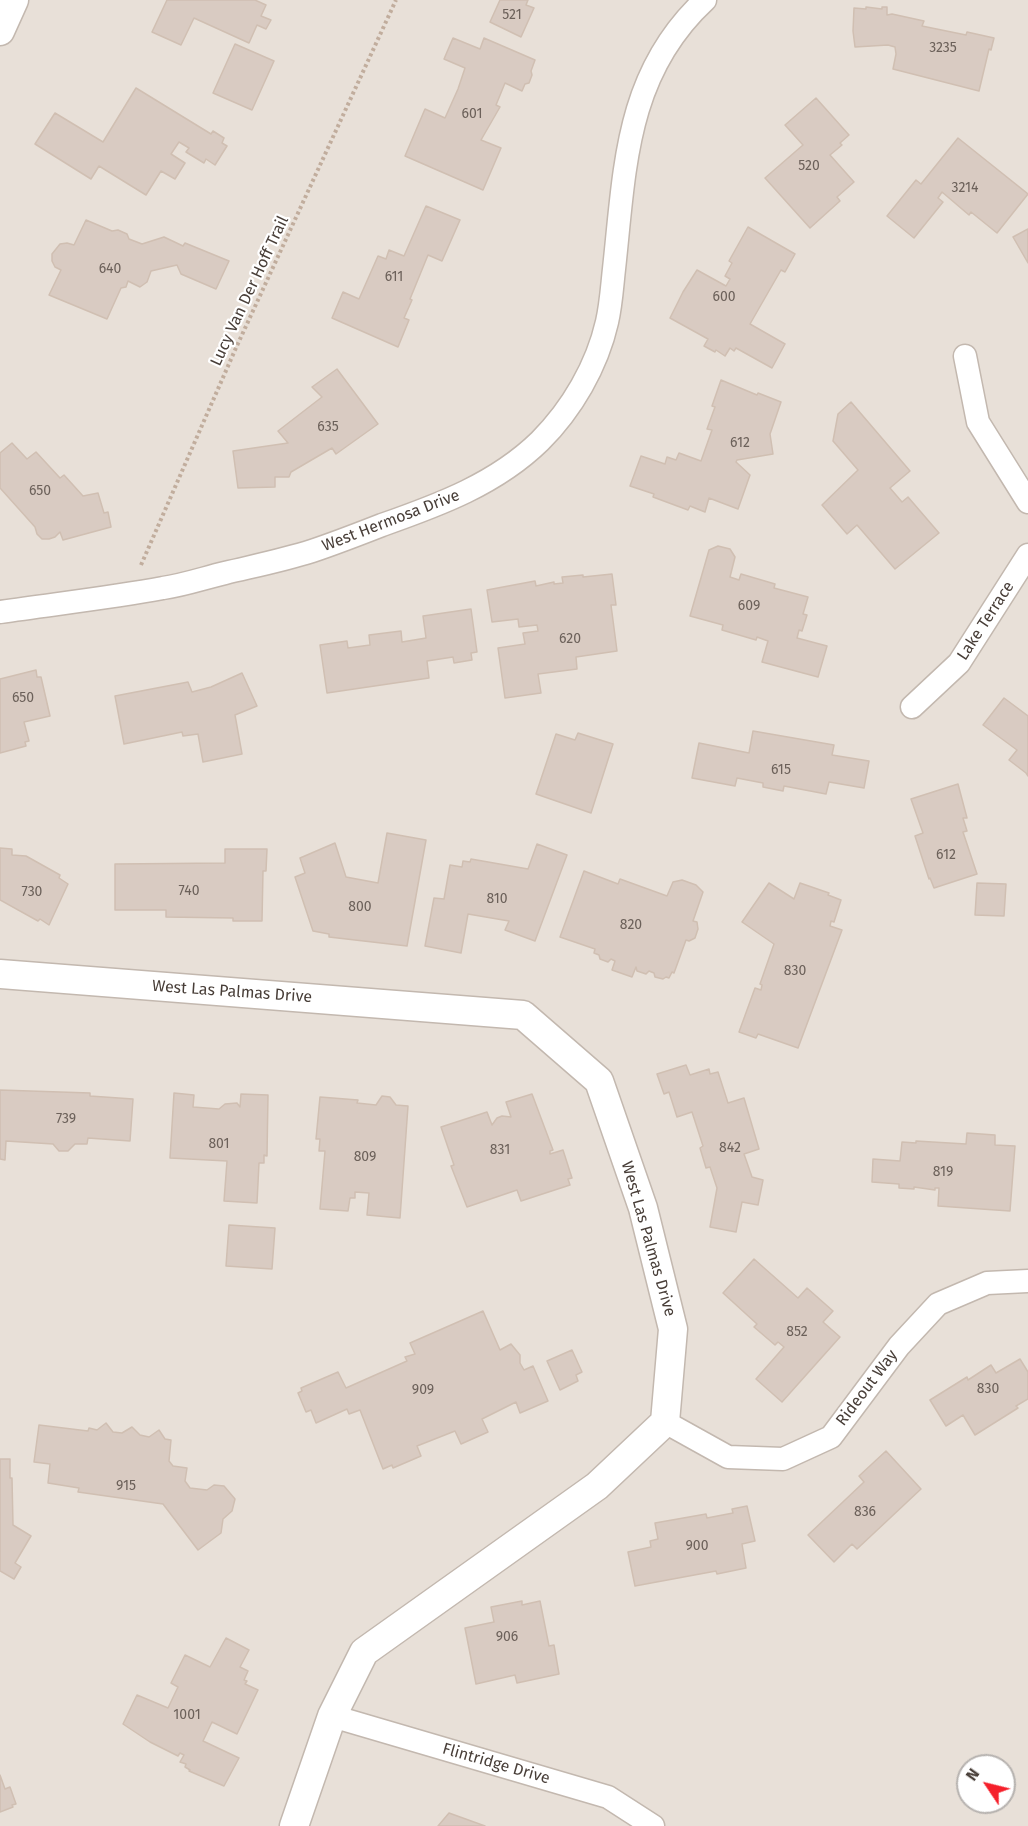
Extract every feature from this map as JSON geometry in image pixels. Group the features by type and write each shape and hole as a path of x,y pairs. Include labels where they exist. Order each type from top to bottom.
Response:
{"street":[{"path":"0,31 14,0"},
{"name":"West Hermosa Drive","path":"0,612 164,588 312,551 437,506 499,474 539,441 585,381 602,341 610,300 631,131 640,100 659,55 682,22 705,0"},
{"path":"965,356 978,422 1028,502"},
{"name":"Lake Terrace","path":"912,707 959,663 1028,555"},
{"name":"West Las Palmas Drive","path":"0,974 523,1015 599,1081 603,1092 643,1208 673,1329 665,1422"},
{"name":"Rideout Way","path":"665,1422 728,1457 783,1460 831,1437 899,1346 938,1304 987,1283 1028,1281"},
{"path":"294,1826 332,1716 364,1652 597,1486 665,1422"},
{"name":"Flintridge Drive","path":"332,1716 608,1797 654,1826"}],"path":[{"name":"Lucy Van Der Hoff Trail","path":"130,593 235,350 396,0"}],"shaded area":[{"path":"0,0 1028,0 1028,1826 0,1826"}],"building":[{"path":"167,0 255,0 266,5 261,16 271,20 266,29 257,25 249,43 194,18 181,45 152,32"},
{"path":"500,0 528,0 526,5 534,8 521,37 490,22"},
{"path":"866,7 882,9 882,7 887,7 887,15 924,21 922,26 994,38 991,50 989,49 979,91 893,69 895,47 888,45 855,47 854,8 866,9"},
{"path":"453,38 480,49 484,38 535,60 529,83 525,84 522,91 505,83 496,105 500,107 481,140 501,148 483,190 405,156 425,109 445,118 458,89 465,68 444,59"},
{"path":"235,44 274,61 252,110 213,93"},
{"path":"136,88 211,134 213,131 224,138 222,143 227,146 215,165 206,159 204,163 186,152 189,148 179,142 171,154 185,163 175,179 161,171 146,195 99,166 91,179 35,144 55,113 103,142"},
{"path":"816,98 849,135 840,143 842,145 830,155 854,182 837,197 840,201 810,228 765,178 803,145 785,125"},
{"path":"958,138 1028,194 997,233 971,212 969,215 942,192 938,198 943,202 914,238 887,216 916,180 921,184"},
{"path":"426,206 460,220 442,261 428,255 410,299 412,300 404,318 409,320 398,347 332,318 343,292 359,299 378,256 386,259 389,250 404,256"},
{"path":"86,220 112,231 118,230 127,234 129,239 142,244 164,237 183,246 185,243 229,261 216,289 181,274 177,265 151,271 147,282 140,287 128,281 126,287 121,288 107,319 49,295 61,270 55,267 52,254 60,244 74,245"},
{"path":"748,227 795,254 785,272 781,270 750,324 785,344 772,368 736,348 734,351 730,348 725,356 716,350 715,352 704,346 708,339 670,318 697,270 726,286 730,279 725,276 732,263 729,261"},
{"path":"1028,229 1028,263 1013,237"},
{"path":"337,369 378,424 336,454 332,448 291,472 289,477 275,477 275,487 238,488 233,451 288,443 278,431 322,397 312,387"},
{"path":"721,380 781,402 770,434 773,454 736,462 750,475 738,509 709,498 705,512 690,506 688,510 630,486 641,456 665,464 667,457 676,460 679,453 701,461 712,430 707,429"},
{"path":"851,402 910,471 890,488 902,502 908,497 939,533 895,569 857,525 847,534 822,505 858,470 833,441 838,414"},
{"path":"12,443 27,459 36,452 60,478 64,475 83,496 98,493 104,513 108,512 111,527 63,540 60,532 55,537 42,539 35,527 0,488 0,453"},
{"path":"718,546 730,549 735,557 730,577 739,580 741,574 775,584 774,588 808,597 803,614 807,615 797,638 827,646 818,677 762,662 768,641 757,637 756,640 722,630 723,625 690,616 709,550"},
{"path":"612,574 616,605 611,605 617,651 576,657 577,669 538,674 541,693 505,698 498,648 525,644 523,633 538,631 537,625 519,627 518,619 492,622 487,590 535,581 536,586 554,582 554,584 563,583 562,577"},
{"path":"471,609 477,652 471,653 472,660 454,663 453,657 427,661 429,678 327,693 320,645 347,641 348,648 370,645 369,635 401,631 402,642 426,638 423,616"},
{"path":"36,670 37,677 41,677 50,716 24,722 29,741 25,742 26,746 0,753 0,679"},
{"path":"242,673 257,706 235,715 242,754 203,762 198,734 183,736 182,732 124,744 115,696 188,682 192,692 211,687"},
{"path":"1004,698 1028,716 1028,776 1009,760 1017,750 983,725"},
{"path":"753,731 834,745 832,755 869,761 864,788 829,782 826,794 784,786 783,791 763,787 763,783 737,778 735,786 692,778 699,743 749,753"},
{"path":"578,733 613,744 591,813 536,794 556,734 575,740"},
{"path":"958,784 967,818 963,818 967,831 963,832 977,874 934,888 915,836 923,833 911,799"},
{"path":"387,833 426,840 407,946 329,937 329,934 313,931 295,877 305,873 300,858 335,843 346,877 378,883"},
{"path":"537,844 567,855 535,941 505,930 509,921 468,914 461,953 425,946 434,898 444,899 450,865 462,867 463,861 470,862 471,859 528,869"},
{"path":"0,848 12,849 12,855 26,856 60,875 59,878 68,884 49,925 0,900"},
{"path":"225,849 267,849 266,871 263,871 262,921 166,917 166,910 115,910 115,864 225,863"},
{"path":"584,871 618,884 620,879 667,896 673,882 682,880 696,885 703,892 693,921 697,922 698,929 695,938 686,940 674,973 672,972 669,978 655,977 654,973 649,971 646,974 637,971 636,967 632,977 612,970 615,961 611,959 608,962 600,959 599,955 594,953 595,949 560,937"},
{"path":"769,883 794,899 800,883 829,893 828,895 841,900 834,922 831,921 830,926 842,930 798,1048 758,1034 756,1038 739,1032 755,988 761,990 762,985 760,984 774,944 742,922"},
{"path":"977,883 1006,884 1004,916 975,915"},
{"path":"686,1065 690,1075 709,1069 710,1074 718,1072 728,1103 744,1098 759,1149 744,1154 752,1177 763,1180 758,1205 742,1202 736,1232 710,1227 717,1188 710,1167 706,1168 700,1148 703,1146 692,1112 677,1117 669,1092 664,1094 657,1074"},
{"path":"0,1090 90,1093 90,1096 133,1099 130,1141 88,1138 87,1144 75,1144 68,1151 59,1151 53,1144 6,1141 5,1160 0,1159"},
{"path":"174,1093 194,1095 193,1107 219,1109 225,1104 237,1103 240,1107 241,1094 268,1095 267,1156 264,1155 264,1163 259,1163 257,1203 224,1201 227,1161 170,1158"},
{"path":"532,1094 553,1150 550,1154 563,1150 572,1178 568,1179 570,1185 521,1201 517,1190 467,1207 451,1166 454,1165 441,1127 487,1112 492,1125 497,1118 511,1117 506,1102"},
{"path":"382,1096 390,1097 396,1105 408,1106 400,1218 367,1215 369,1193 355,1192 355,1198 350,1198 348,1211 320,1209 325,1151 319,1151 320,1139 316,1139 320,1097 358,1100 357,1103 376,1105"},
{"path":"967,1133 995,1135 995,1145 1015,1146 1010,1211 938,1206 939,1188 935,1190 914,1187 914,1189 899,1188 899,1184 872,1182 873,1159 900,1161 902,1142 966,1144"},
{"path":"229,1225 275,1228 272,1269 226,1266"},
{"path":"754,1259 798,1298 807,1288 833,1311 823,1322 840,1337 782,1402 756,1379 784,1347 778,1342 775,1345 754,1327 757,1324 723,1293"},
{"path":"483,1311 500,1350 511,1344 520,1355 520,1363 524,1370 533,1366 548,1401 520,1413 516,1402 482,1419 488,1432 461,1444 455,1431 417,1446 421,1456 393,1468 392,1465 383,1469 360,1410 349,1414 347,1409 316,1423 311,1410 306,1412 298,1393 302,1391 301,1388 338,1372 346,1388 407,1361 405,1357 415,1354 410,1343"},
{"path":"572,1350 582,1372 576,1375 578,1381 560,1390 547,1361"},
{"path":"1020,1359 1028,1372 1028,1399 1016,1406 1018,1408 975,1435 963,1415 946,1426 930,1400 991,1365 996,1373"},
{"path":"106,1423 113,1432 122,1433 132,1427 140,1435 149,1437 159,1430 165,1439 171,1440 169,1461 173,1466 187,1468 185,1481 190,1488 207,1490 214,1485 224,1486 235,1499 232,1511 223,1519 221,1533 198,1550 163,1504 78,1492 79,1488 48,1483 50,1464 34,1462 39,1425 88,1431 89,1428 97,1430"},
{"path":"886,1451 921,1489 857,1549 852,1544 834,1562 808,1535 864,1482 859,1476"},
{"path":"0,1459 10,1459 13,1525 31,1536 15,1563 21,1567 14,1579 0,1571"},
{"path":"747,1506 755,1541 742,1544 746,1568 717,1574 716,1571 635,1586 628,1552 651,1547 650,1541 658,1539 655,1523 706,1514 707,1518 733,1513 732,1509"},
{"path":"522,1601 522,1605 540,1601 549,1646 554,1645 559,1674 517,1683 515,1675 476,1684 465,1628 494,1622 491,1607"},
{"path":"226,1638 249,1650 240,1667 248,1671 244,1680 247,1681 245,1684 258,1690 237,1734 212,1722 203,1741 239,1758 224,1786 189,1771 185,1767 186,1764 180,1762 184,1755 180,1753 178,1756 150,1742 123,1724 137,1695 168,1708 178,1687 171,1683 185,1655 210,1667"},
{"path":"0,1775 5,1789 10,1787 16,1804 0,1812"},
{"path":"449,1813 485,1826 438,1826"}]}
